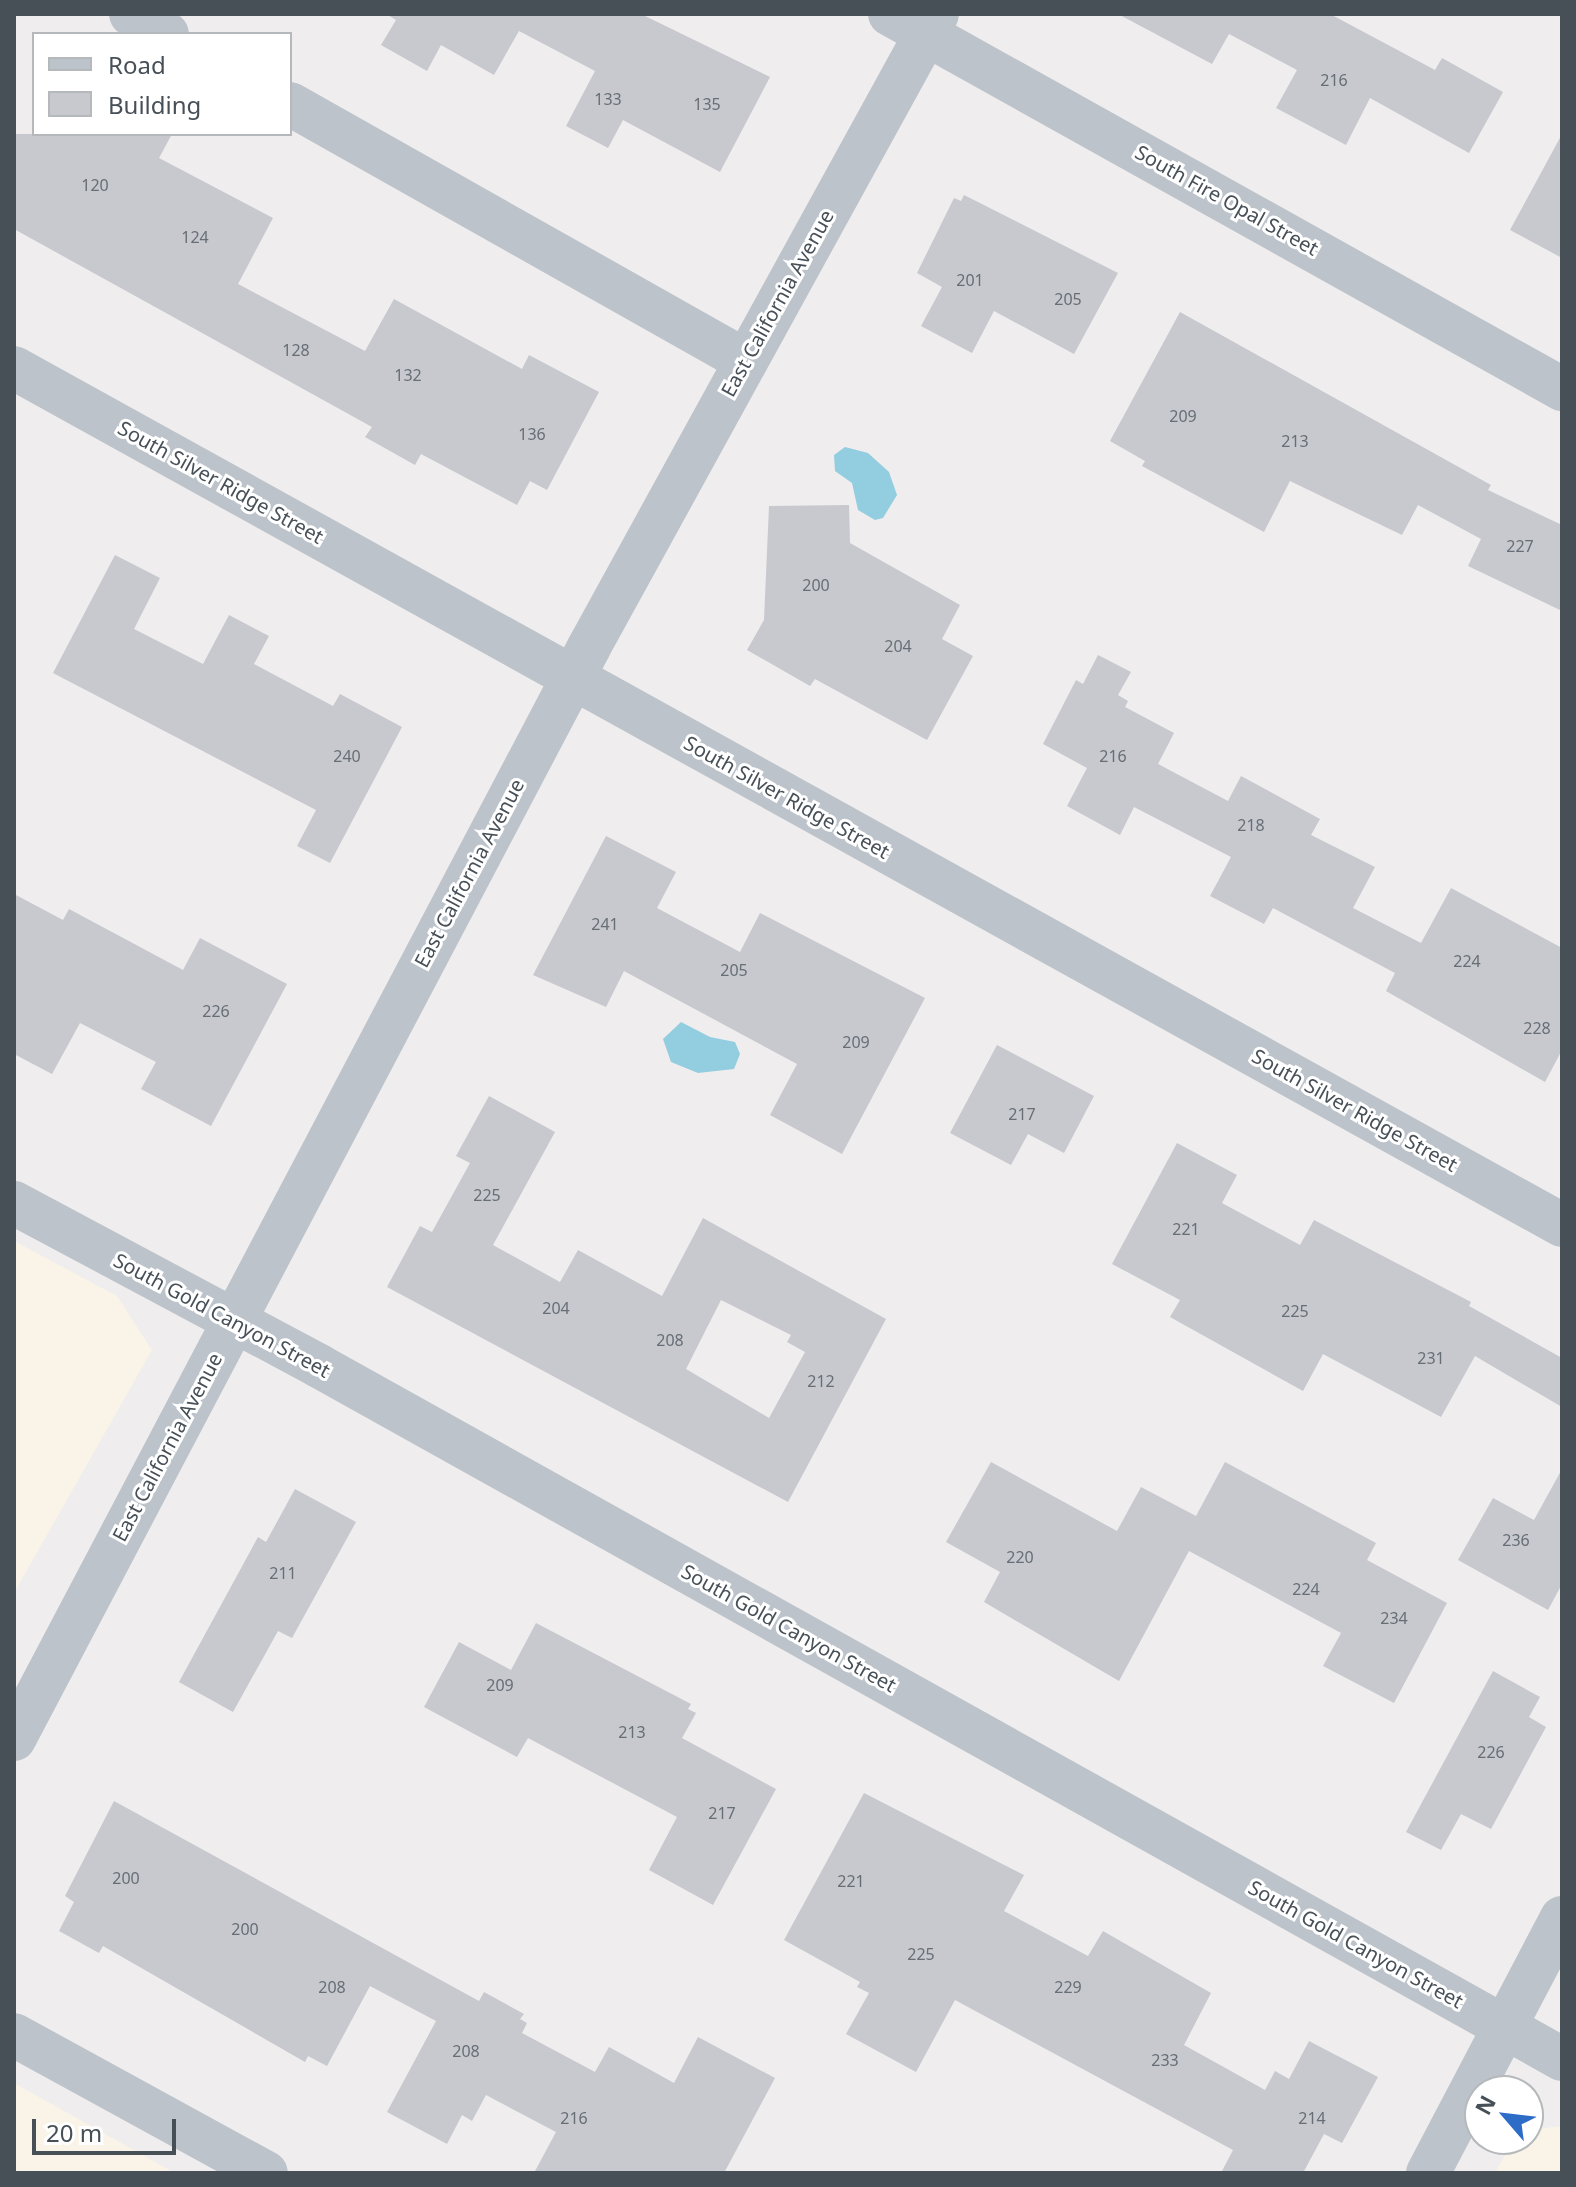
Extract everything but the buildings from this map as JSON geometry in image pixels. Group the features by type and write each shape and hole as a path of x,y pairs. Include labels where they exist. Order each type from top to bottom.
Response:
{"street":[{"path":"131,14 163,32"},
{"name":"East California Avenue","path":"14,1739 572,680 746,361 918,21"},
{"name":"South Fire Opal Street","path":"918,21 1562,389"},
{"path":"292,105 746,361"},
{"name":"South Silver Ridge Street","path":"14,368 532,653 572,680 1562,1225"},
{"name":"South Gold Canyon Street","path":"14,1203 231,1323 319,1366 1562,2059"},
{"path":"1428,2173 1562,1918"},
{"path":"14,2035 266,2173"}],"shaded area":[{"path":"14,1241 117,1296 152,1350 14,1593"},
{"path":"14,2083 175,2173 14,2173"},
{"path":"1562,2126 1562,2173 1495,2173 1505,2155 1544,2155 1544,2128"}],"water":[{"path":"845,447 868,453 889,472 897,495 883,518 875,520 858,510 852,483 835,471 834,455"},
{"path":"681,1022 710,1037 735,1042 740,1054 734,1069 698,1073 671,1062 663,1039"}]}
